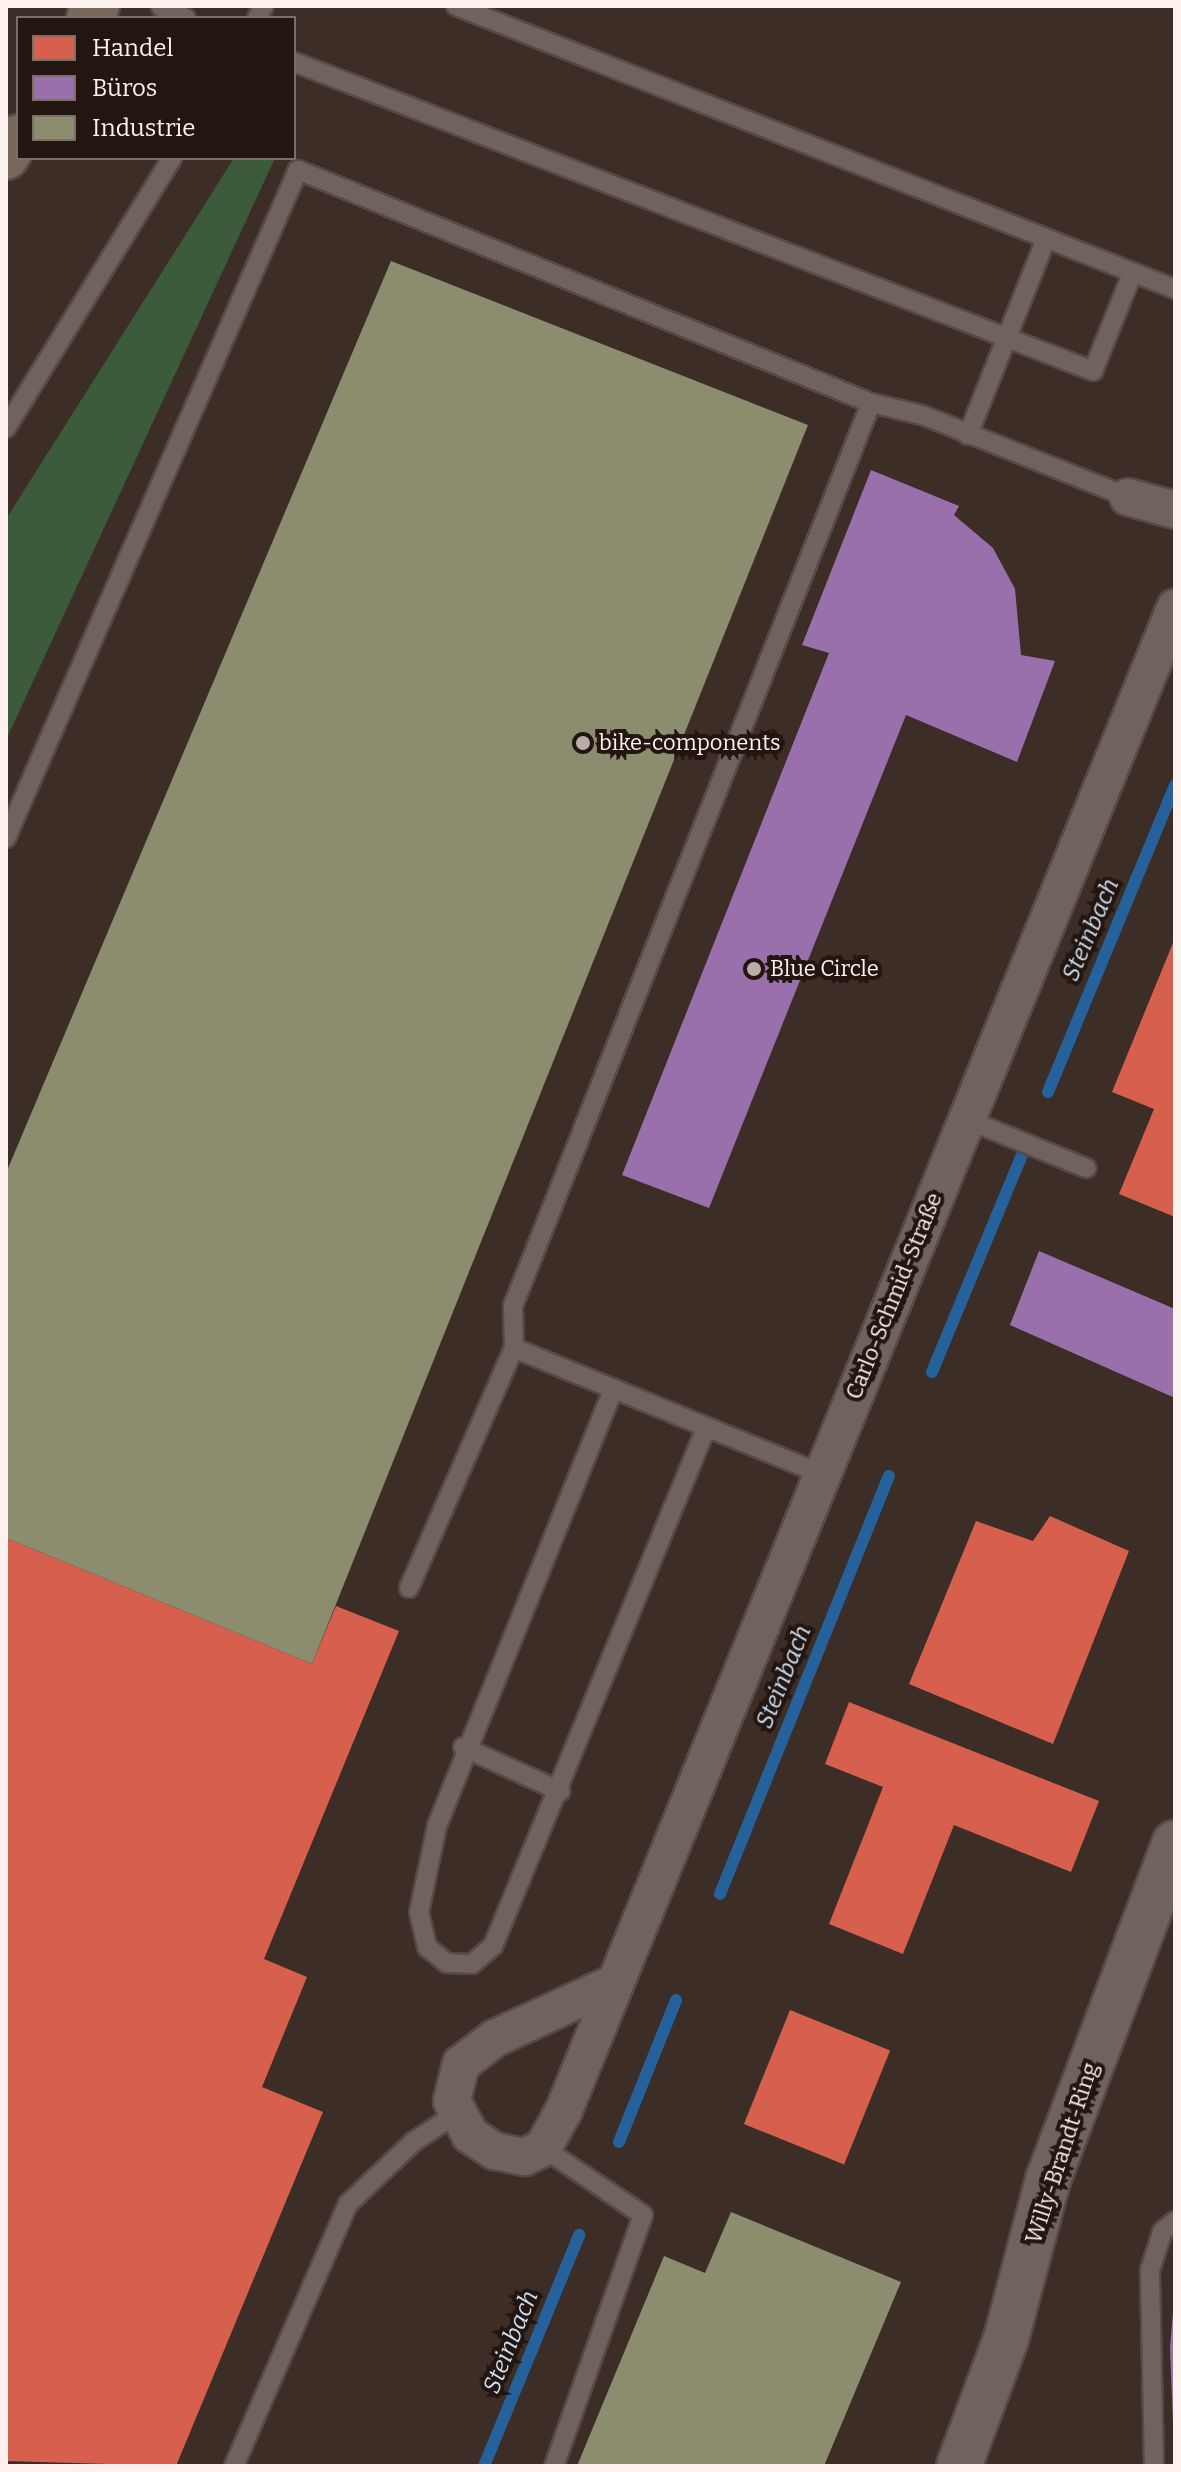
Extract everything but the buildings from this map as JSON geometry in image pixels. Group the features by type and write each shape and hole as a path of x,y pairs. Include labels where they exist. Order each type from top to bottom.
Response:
{"street":[{"path":"1128,497 1175,510"},
{"name":"Carlo-Schmid-Straße","path":"543,2148 1175,608"},
{"name":"Willy-Brandt-Ring","path":"959,2466 1006,2339 1054,2165 1175,1843"},
{"path":"543,2148 524,2157 495,2151 456,2114 452,2083 474,2051 612,1984"}],"lane":[{"path":"456,6 1175,289"},
{"path":"161,7 181,16"},
{"path":"296,63 1093,371 1132,274"},
{"path":"6,428 171,160"},
{"path":"6,838 298,170 871,403 968,435 1128,497"},
{"path":"968,435 1046,239"},
{"path":"409,1588 514,1348 513,1306 871,403"},
{"path":"966,1119 1086,1168"},
{"path":"514,1348 821,1474"},
{"path":"613,1390 463,1747 419,1912 427,1947 447,1963 472,1964 493,1946 560,1791 706,1428"},
{"path":"463,1747 560,1791"},
{"path":"234,2466 348,2204 413,2142 456,2114"},
{"path":"543,2148 643,2215 554,2466"},
{"path":"1154,2466 1150,2270 1162,2232 1175,2221"}],"green space":[{"path":"233,160 274,160 6,740 6,519"}],"waterway":[{"name":"Steinbach","path":"1048,1092 1175,785"},
{"name":"Steinbach","path":"932,1372 1023,1152"},
{"name":"Steinbach","path":"720,1894 889,1476"},
{"name":"Steinbach","path":"619,2142 676,2000"},
{"name":"Steinbach","path":"484,2466 579,2235"}],"place":[{"name":"bike-components","path":"583,743"},
{"name":"Blue Circle","path":"754,969"}]}
